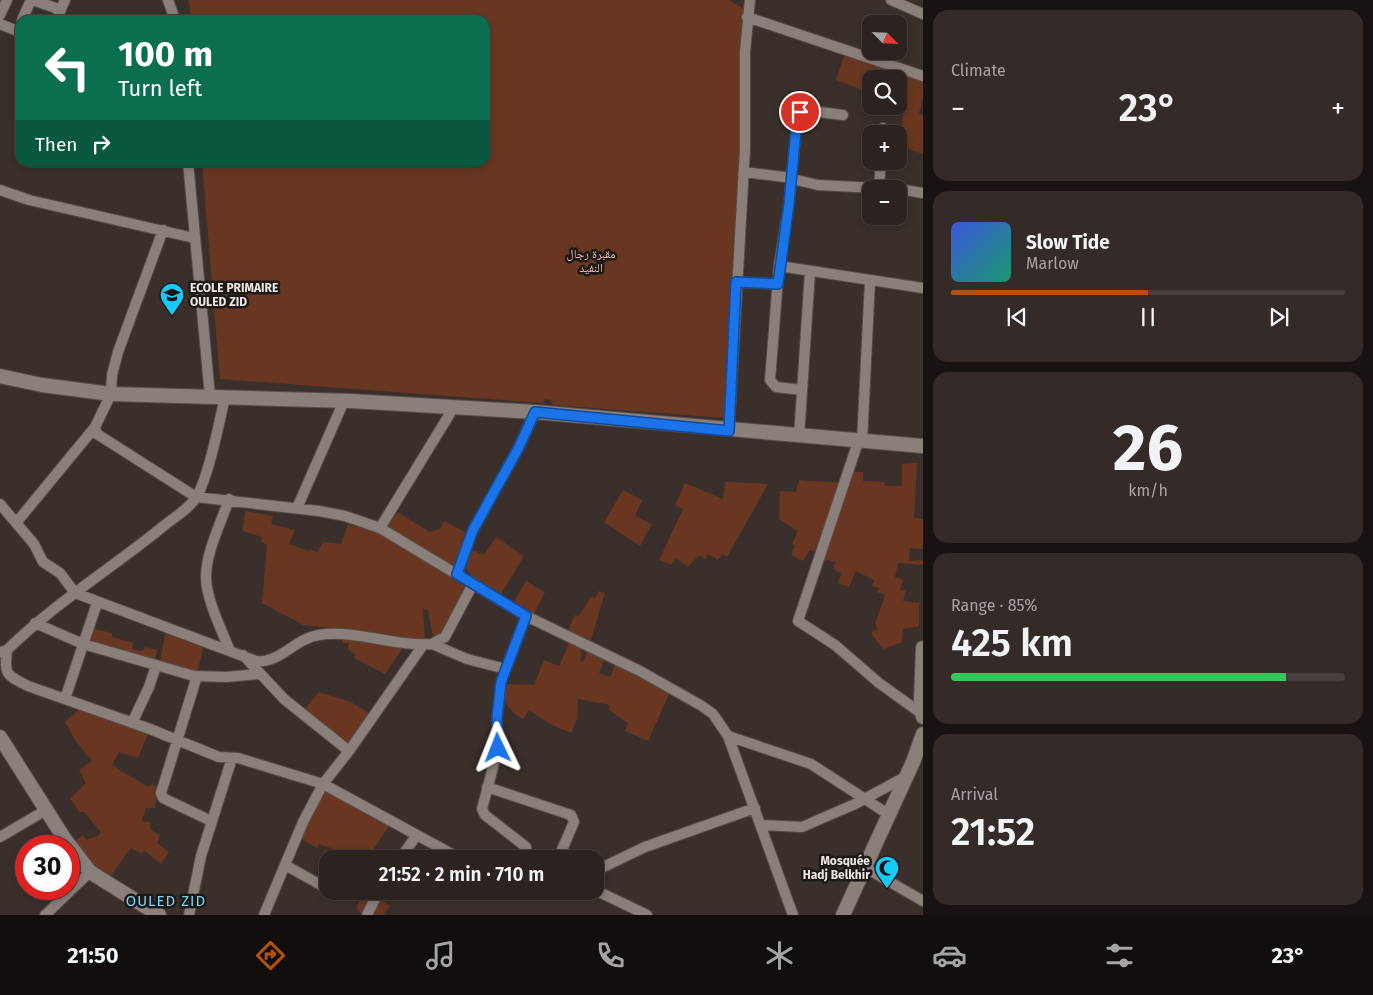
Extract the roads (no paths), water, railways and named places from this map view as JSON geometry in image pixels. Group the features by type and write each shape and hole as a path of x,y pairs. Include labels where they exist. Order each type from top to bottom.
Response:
{"street":[{"path":"0,15 7,0"},
{"path":"24,15 32,0 59,15 66,0"},
{"path":"168,0 173,15"},
{"path":"729,431 736,282 744,172 747,17 750,0"},
{"path":"891,0 923,14"},
{"path":"747,17 923,76"},
{"path":"0,24 15,29"},
{"path":"802,390 776,387 771,383 779,266 797,119 802,110 843,115"},
{"path":"188,167 210,396"},
{"path":"744,172 791,178 806,183 862,187"},
{"path":"0,190 29,200 194,238"},
{"path":"907,191 923,193"},
{"path":"16,523 95,427 111,394 112,374 118,352 163,230"},
{"path":"779,266 923,288"},
{"path":"799,437 810,271"},
{"path":"870,280 860,442 798,621 835,645 879,683 922,716"},
{"path":"736,282 778,284"},
{"path":"0,376 58,387 111,394 344,401 535,412 729,431 923,446"},
{"path":"225,397 196,497 140,545 35,623 4,651 5,666 9,677 28,686 178,740 219,757 232,758 322,784 443,850"},
{"path":"297,508 344,401"},
{"path":"380,528 454,407"},
{"path":"457,574 473,530 519,447 535,412"},
{"path":"95,427 97,434 107,442 196,497 297,508 345,516 380,528 526,616 633,667 702,706 713,714 728,736 793,915"},
{"path":"229,500 209,558 206,577 216,615 230,650"},
{"path":"0,504 34,544 42,562 60,573 75,593 256,660 269,660 300,640 320,634 427,644 467,659 506,668"},
{"path":"264,915 303,822 322,784 349,751 427,644 444,637 473,584"},
{"path":"65,699 97,602"},
{"path":"526,616 506,668 498,699 498,748 487,787 483,812 526,847 526,850"},
{"path":"35,623 83,644 197,676 226,677 258,674"},
{"path":"922,716 923,648"},
{"path":"243,655 258,674 284,699 349,751"},
{"path":"132,723 150,687 156,666"},
{"path":"197,676 164,780 162,796 211,821"},
{"path":"843,915 906,776 918,762 923,734"},
{"path":"728,736 811,764 888,814"},
{"path":"0,737 46,810 90,872 159,915"},
{"path":"189,915 201,856 232,758"},
{"path":"761,825 802,826 866,799 906,776"},
{"path":"487,787 571,815 574,822 562,850"},
{"path":"604,867 645,847 755,808"},
{"path":"0,837 46,810"},
{"path":"406,850 416,836"},
{"path":"285,865 319,884"},
{"path":"864,867 923,901"},
{"path":"45,915 90,872"},
{"path":"604,894 647,915"},
{"path":"367,915 374,900"}],"place":[{"name":"ECOLE PRIMAIRE OULED ZID","path":"172,316"},
{"name":"Mosquée Hadj Belkhir","path":"887,889"}],"district":[{"name":"OULED ZID","path":"166,901"}],"park label":[{"name":"مقبرة رجال النفيد","path":"591,261"}]}
